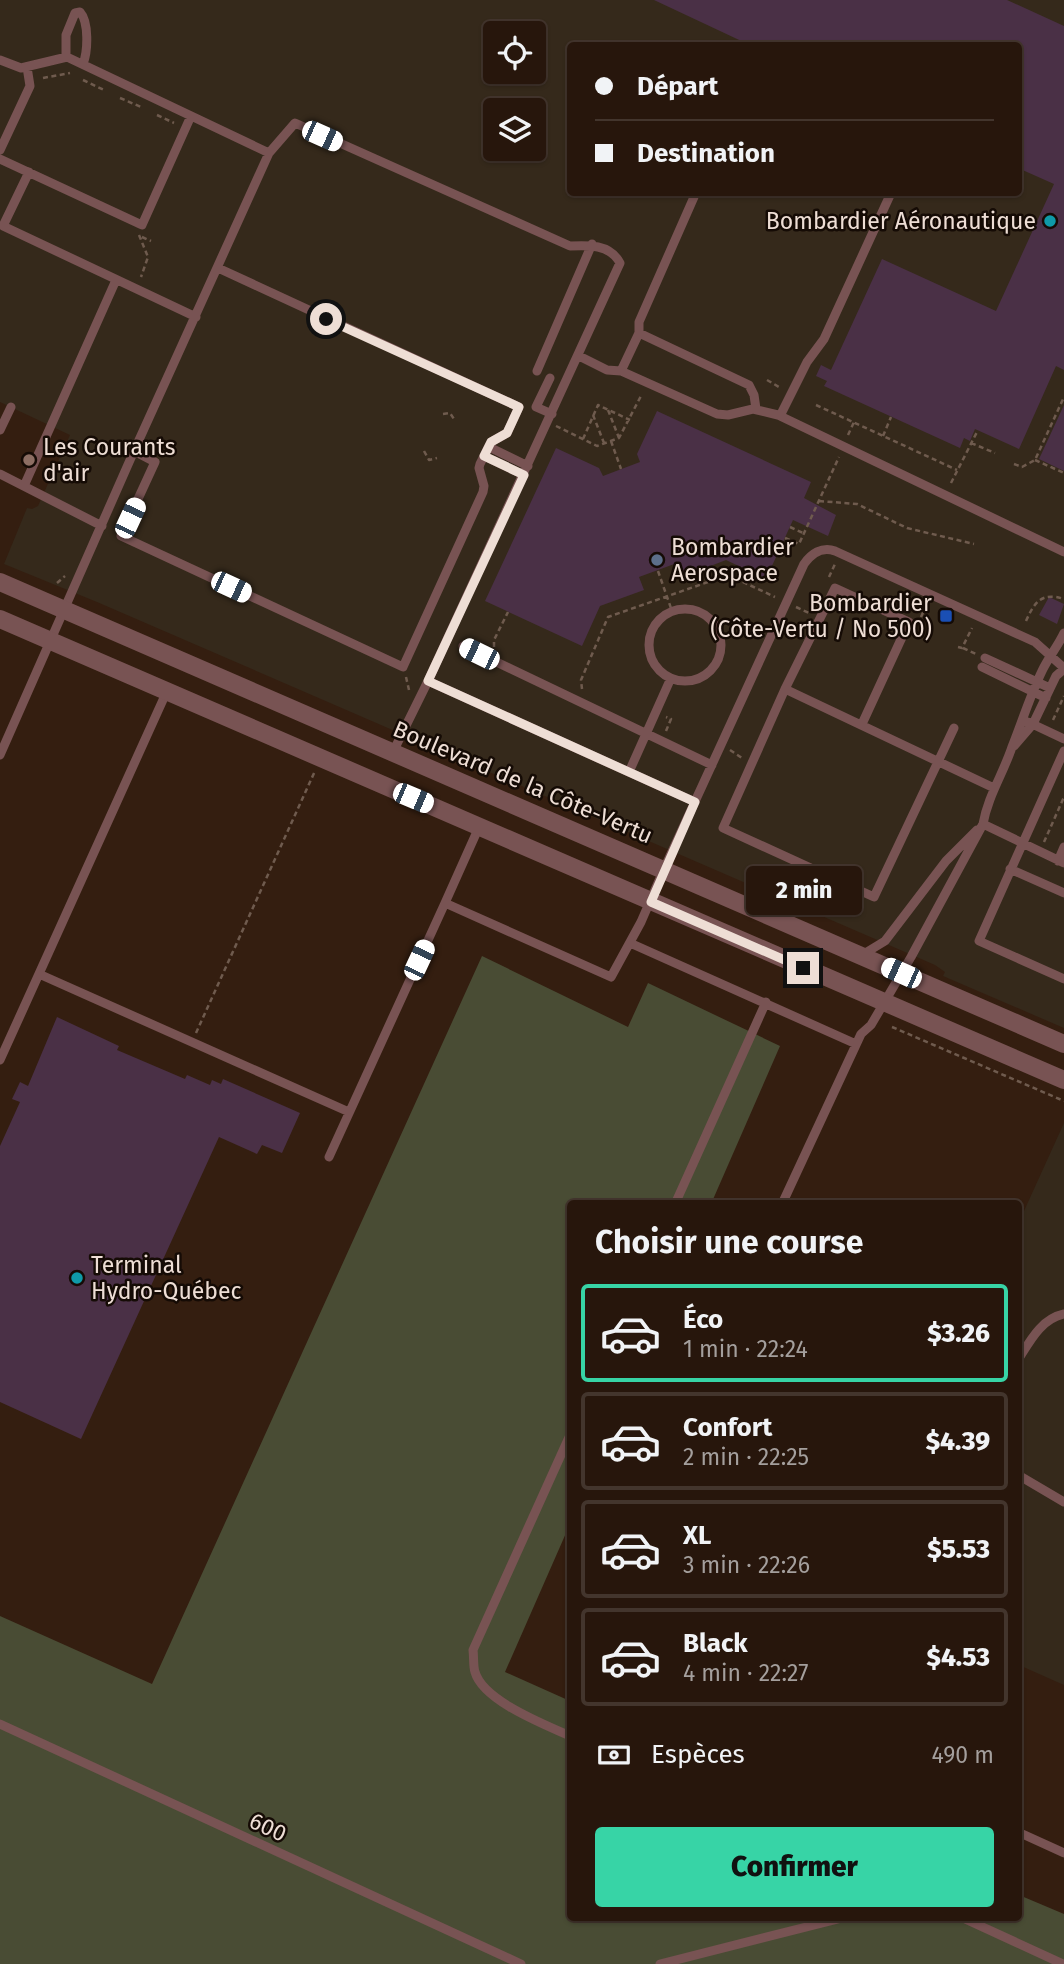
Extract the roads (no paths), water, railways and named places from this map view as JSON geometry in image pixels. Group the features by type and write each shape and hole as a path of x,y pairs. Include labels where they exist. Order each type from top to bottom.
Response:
{"street":[{"name":"Boulevard de la Côte-Vertu","path":"0,582 1064,1044"},
{"path":"0,619 1064,1080"}],"lane":[{"path":"66,57 67,31 75,13 80,12 84,17 86,52 83,64"},
{"path":"0,60 21,68 66,57 269,153"},
{"path":"0,150 30,86 27,67"},
{"path":"0,159 142,225 191,116"},
{"path":"0,755 269,153 295,123 569,246 592,244 619,259 620,267 393,752"},
{"path":"29,172 3,226 196,317"},
{"path":"780,416 807,362 824,339 890,196"},
{"path":"621,371 639,333 639,322 694,197"},
{"path":"537,371 592,244"},
{"path":"134,451 155,462 121,537 403,667 483,492 484,482 479,468 486,451 494,440 507,433 519,407 218,268"},
{"path":"24,486 116,280"},
{"path":"639,333 749,385 754,394 756,409"},
{"path":"579,356 607,370 621,371 716,414 728,415 756,409 780,416 1064,552"},
{"path":"550,378 536,407 552,414"},
{"path":"0,430 11,407"},
{"path":"486,451 526,471"},
{"path":"0,474 102,526"},
{"path":"445,903 611,977 651,902 804,565 808,559 825,549 835,551 1035,642 1064,668 1056,676 1033,724 1012,748"},
{"path":"862,724 908,622 835,588 785,689 723,828 874,897 954,728"},
{"path":"683,608 695,609 706,614 715,623 722,645 720,657 705,676 682,681 671,678 653,662 649,638 661,617 683,608"},
{"path":"784,1200 861,1034 871,1025 983,824 988,801 1012,748 1021,719 1037,682 1064,633"},
{"path":"463,646 712,765"},
{"path":"984,663 1037,682 1048,693 1033,692 984,663"},
{"path":"629,772 671,678"},
{"path":"428,681 695,802"},
{"path":"785,689 994,788"},
{"path":"0,1060 167,691"},
{"path":"1021,719 1064,739"},
{"path":"1064,751 979,941 1064,979"},
{"path":"983,824 1061,862 1064,847"},
{"path":"862,955 885,941 946,861 983,824"},
{"path":"329,1157 479,827"},
{"path":"1010,869 1064,893"},
{"path":"630,943 856,1044"},
{"path":"39,974 349,1112"},
{"path":"677,1200 766,1002"},
{"path":"1022,1354 1042,1326 1050,1319 1064,1314"},
{"path":"567,1442 473,1650 475,1672 479,1681 512,1711 567,1735"},
{"path":"1022,1477 1064,1502"},
{"name":"600","path":"0,1724 521,1964"},
{"path":"1022,1834 1064,1853"},
{"path":"660,1964 830,1921"},
{"path":"970,1921 1063,1964"}],"place":[{"name":"Bombardier Aéronautique","path":"1050,221"},
{"name":"Les Courants d'air","path":"29,460"},
{"name":"Bombardier Aerospace","path":"657,560"},
{"name":"Bombardier (Côte-Vertu / No 500)","path":"946,616"},
{"name":"Terminal Hydro-Québec","path":"77,1278"}]}
